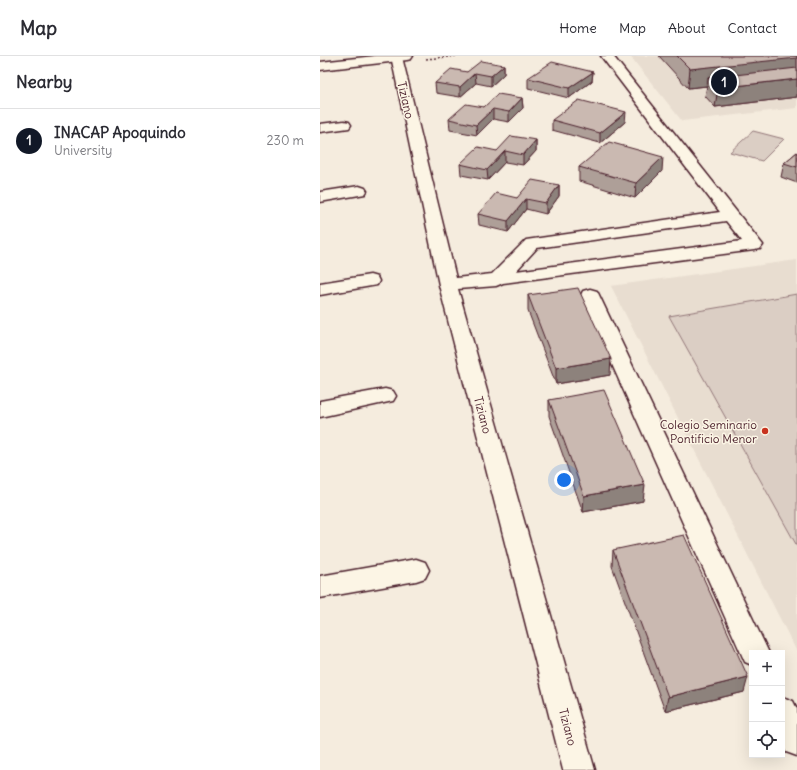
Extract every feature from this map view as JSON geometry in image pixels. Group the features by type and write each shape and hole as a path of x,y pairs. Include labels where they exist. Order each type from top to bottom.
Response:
{"street":[{"path":"320,66 402,56"},
{"name":"Tiziano","path":"402,56 448,285 579,770"},
{"path":"448,285 754,246 607,56"},
{"path":"320,128 344,125"},
{"path":"320,197 359,191"},
{"path":"496,280 532,244 731,215"},
{"path":"320,289 370,281"},
{"path":"590,295 754,650"},
{"path":"320,409 385,396"},
{"path":"320,587 416,570"},
{"path":"785,717 797,741"}],"shaded area":[{"path":"630,56 797,56 797,108 682,121"},
{"path":"753,131 784,139 762,161 730,152"},
{"name":"Colegio Seminario Pontificio Menor","path":"797,260 797,652 611,286"},
{"name":"Colegio Seminario Pontificio Menor","path":"797,294 797,546 669,316"}],"building":[{"path":"677,56 797,56 797,58 690,69"},
{"path":"481,61 504,65 491,76 475,73 460,87 435,83 451,69 467,72"},
{"path":"552,62 593,72 569,88 528,78"},
{"path":"797,68 797,79 718,88 708,78"},
{"path":"498,94 522,98 509,112 493,109 476,125 449,119 466,104 484,107"},
{"path":"579,100 626,112 600,133 552,120"},
{"path":"511,136 536,140 523,155 505,151 487,170 460,164 478,147 497,151"},
{"path":"609,142 663,157 636,183 579,167"},
{"path":"797,152 797,167 784,163"},
{"path":"532,180 559,185 546,203 526,199 508,221 478,214 496,193 517,198"},
{"path":"578,288 611,359 556,368 528,295"},
{"path":"604,390 645,485 584,496 549,400"},
{"path":"684,535 748,677 668,697 613,550"}],"place":[{"name":"INACAP Apoquindo","path":"724,82"},
{"name":"Colegio Seminario Pontificio Menor","path":"765,431"}]}
